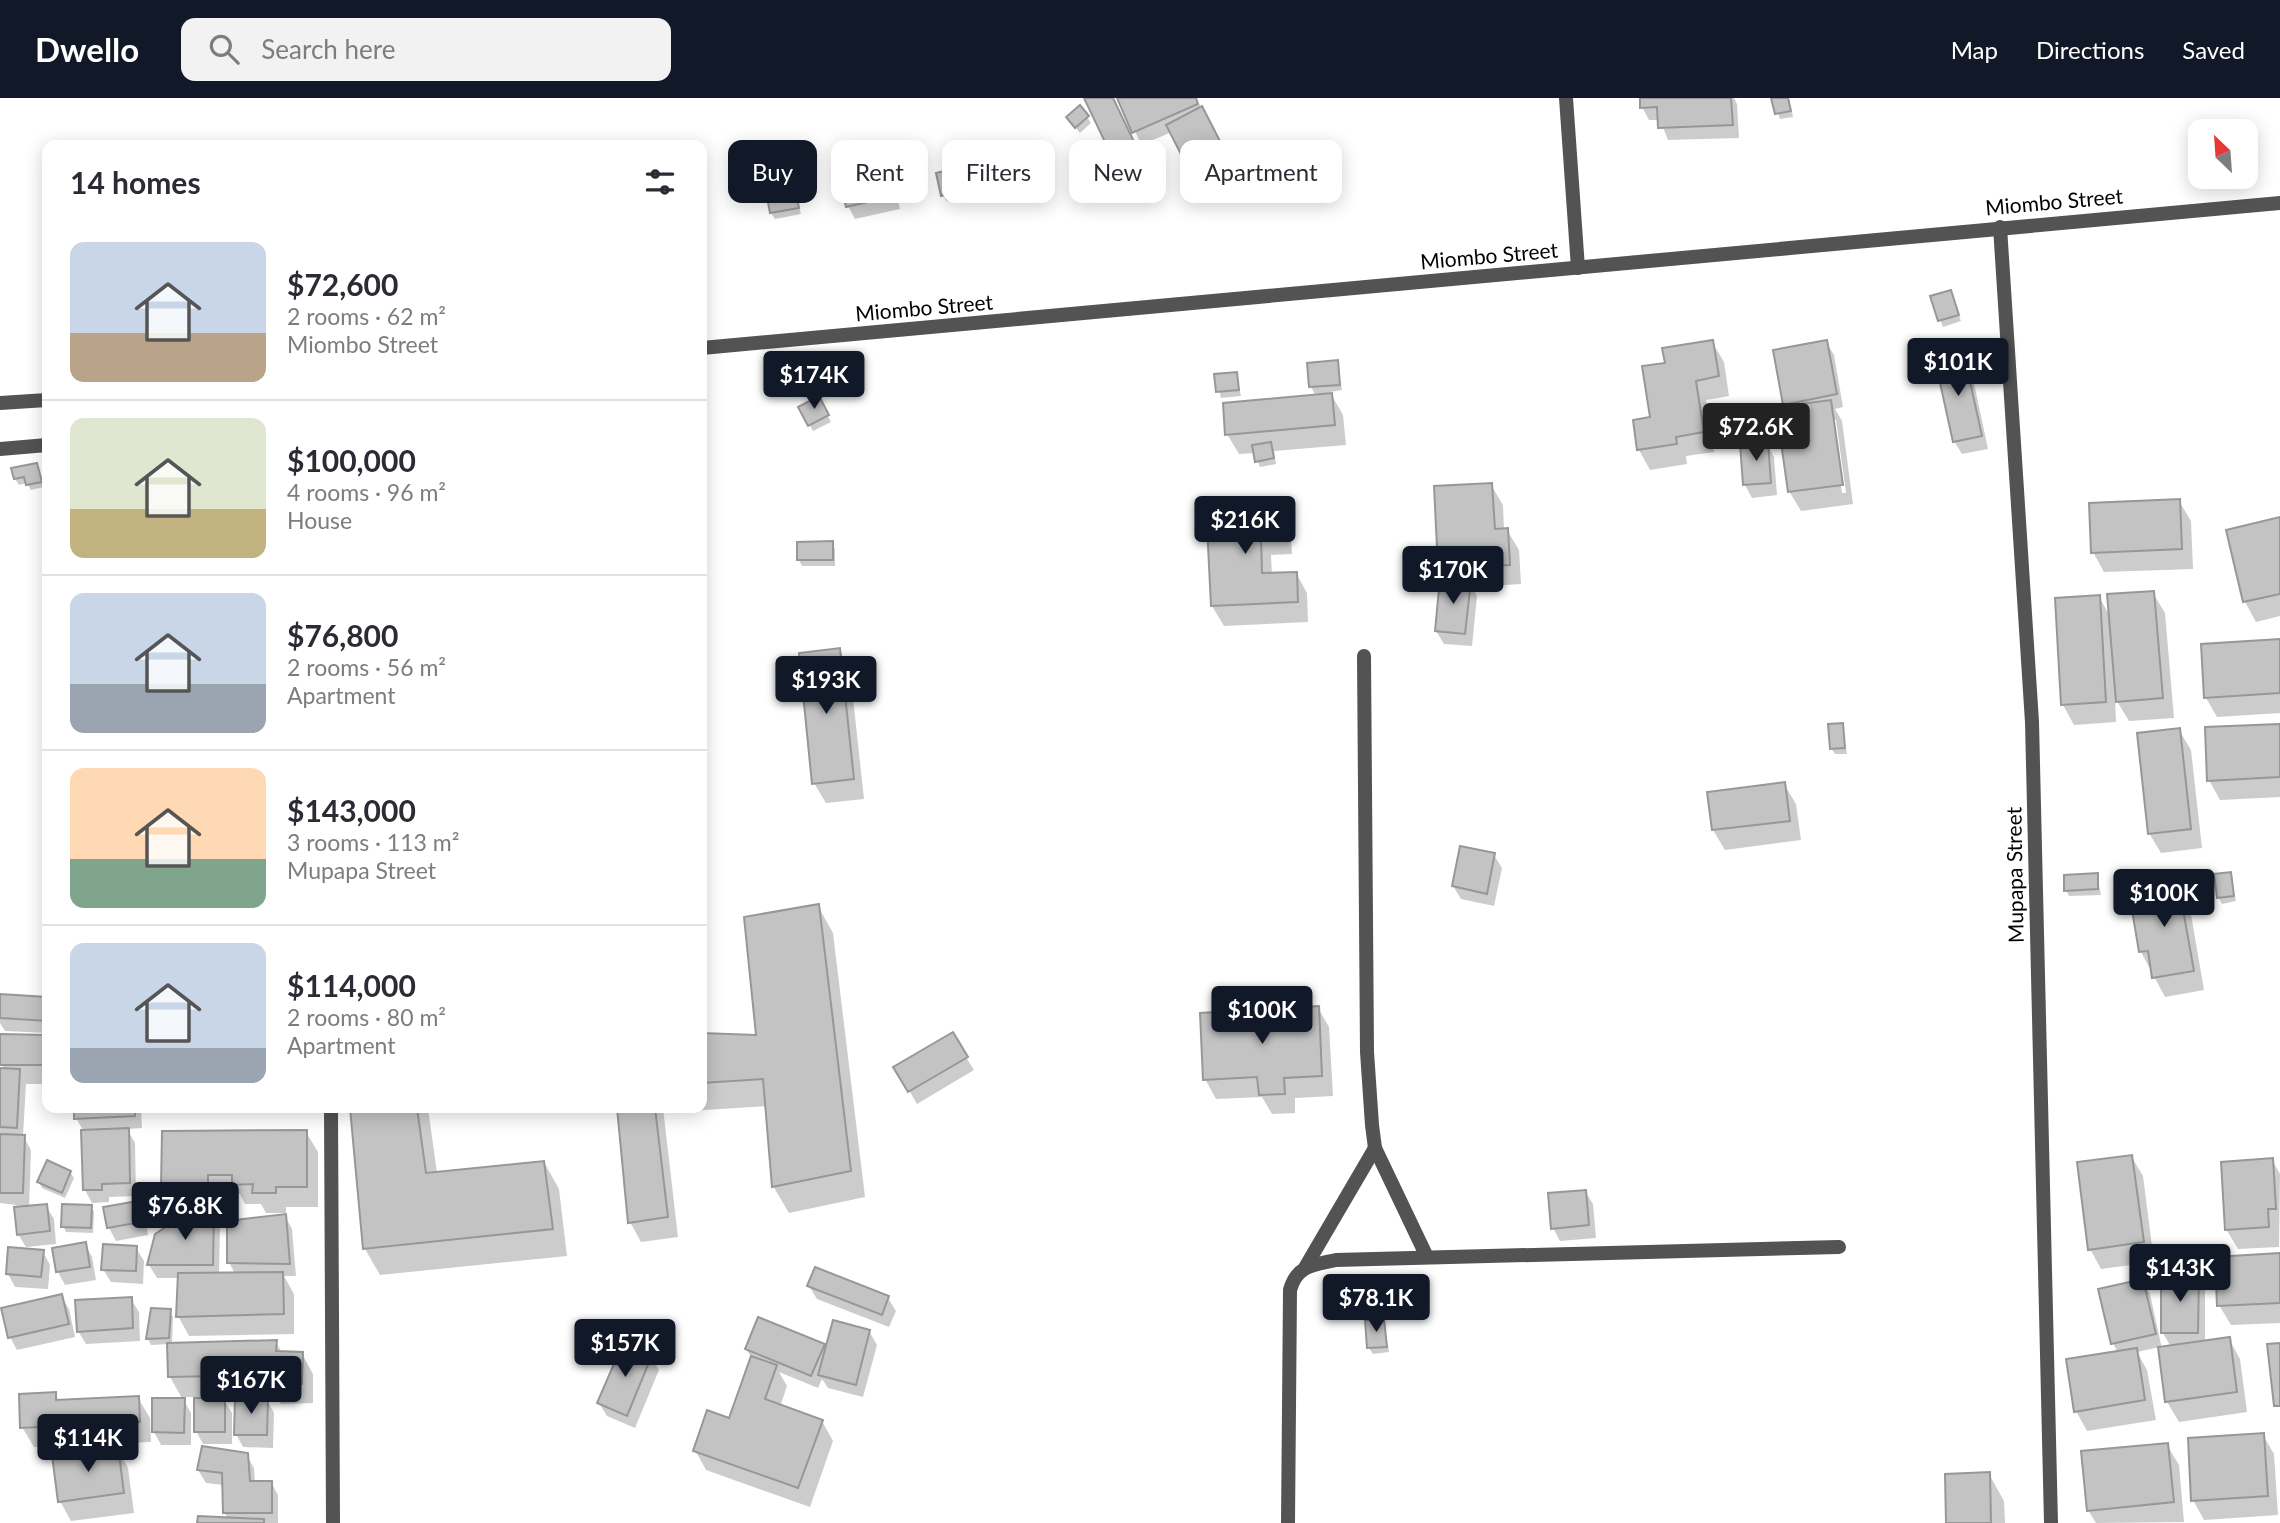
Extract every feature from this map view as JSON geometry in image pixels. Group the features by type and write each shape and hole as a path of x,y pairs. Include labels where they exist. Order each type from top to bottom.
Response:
{"street":[{"path":"1566,98 1578,268"},
{"name":"Miombo Street","path":"707,348 2280,203"},
{"name":"Mupapa Street","path":"2000,227 2032,722 2050,1523"},
{"path":"0,403 42,400"},
{"path":"0,449 42,445"},
{"path":"1364,656 1367,1052 1376,1148 1427,1257"},
{"path":"331,1113 333,1523"},
{"path":"1288,1523 1290,1290 1294,1275 1306,1266 1376,1148"},
{"path":"1306,1266 1336,1260 1839,1247"}],"building":[{"path":"1084,98 1113,98 1133,140 1104,140"},
{"path":"1117,98 1196,98 1198,104 1132,133"},
{"path":"1640,98 1731,98 1733,125 1658,128 1657,107 1640,108"},
{"path":"1771,98 1788,98 1791,111 1775,114"},
{"path":"1080,105 1089,116 1075,128 1066,117"},
{"path":"1202,106 1219,140 1180,140 1180,152 1166,125"},
{"path":"942,172 942,196 941,196 936,173"},
{"path":"768,203 798,203 799,208 770,213"},
{"path":"845,203 863,203 846,207"},
{"path":"1951,290 1959,315 1938,321 1930,296"},
{"path":"1713,340 1719,376 1696,381 1704,432 1676,437 1677,444 1637,450 1633,420 1650,417 1642,366 1665,363 1662,348"},
{"path":"1827,340 1837,394 1783,405 1773,350"},
{"path":"1964,354 1982,436 1953,442 1935,360"},
{"path":"1338,360 1340,385 1309,387 1307,363"},
{"path":"1237,372 1239,390 1216,392 1214,374"},
{"path":"1332,393 1335,425 1225,435 1223,403"},
{"path":"819,396 829,415 808,426 798,407"},
{"path":"1831,400 1843,485 1788,492 1776,407"},
{"path":"1271,442 1274,458 1255,462 1252,445"},
{"path":"1768,442 1771,483 1743,485 1740,444"},
{"path":"37,463 42,482 26,485 24,477 14,479 11,468"},
{"path":"1492,483 1495,529 1508,528 1510,565 1438,568 1434,486"},
{"path":"2180,499 2182,549 2091,553 2089,503"},
{"path":"1280,502 1281,535 1261,536 1262,573 1297,572 1298,602 1211,606 1206,505"},
{"path":"2280,517 2280,594 2243,602 2226,530"},
{"path":"833,541 833,560 797,560 797,542"},
{"path":"1440,578 1471,581 1465,634 1435,631"},
{"path":"2154,591 2163,698 2116,702 2107,594"},
{"path":"2100,595 2106,702 2061,705 2055,598"},
{"path":"2280,639 2280,693 2204,698 2201,644"},
{"path":"840,648 854,779 812,784 799,653"},
{"path":"1843,723 1845,748 1830,749 1828,724"},
{"path":"2280,724 2280,777 2207,781 2205,727"},
{"path":"2180,728 2191,829 2148,834 2137,733"},
{"path":"1785,782 1790,821 1712,830 1707,792"},
{"path":"1460,846 1495,853 1487,894 1452,886"},
{"path":"2231,872 2234,896 2217,898 2214,874"},
{"path":"2098,873 2098,889 2064,891 2064,875"},
{"path":"2177,876 2194,971 2152,978 2148,951 2139,952 2132,910 2148,908 2143,882"},
{"path":"819,904 851,1171 772,1187 763,1079 707,1083 707,1033 756,1035 744,917"},
{"path":"0,994 42,997 42,1021 0,1018"},
{"path":"1319,1006 1322,1076 1284,1078 1285,1094 1259,1095 1257,1077 1203,1080 1200,1013"},
{"path":"953,1032 968,1057 908,1092 893,1067"},
{"path":"0,1034 42,1035 42,1065 0,1065"},
{"path":"0,1068 20,1069 17,1128 0,1127"},
{"path":"74,1113 135,1113 135,1116 74,1119"},
{"path":"350,1113 418,1113 426,1173 544,1161 553,1229 363,1249"},
{"path":"617,1113 656,1113 668,1217 628,1223"},
{"path":"129,1128 130,1183 102,1184 102,1190 83,1190 81,1130"},
{"path":"307,1130 307,1187 276,1187 276,1193 252,1193 253,1184 232,1185 232,1175 208,1175 208,1187 192,1186 192,1194 167,1194 167,1187 161,1188 162,1131"},
{"path":"0,1134 25,1135 23,1193 0,1193"},
{"path":"2132,1155 2144,1242 2088,1250 2077,1162"},
{"path":"2273,1158 2276,1209 2268,1209 2269,1227 2225,1230 2221,1162"},
{"path":"47,1160 71,1171 62,1193 37,1182"},
{"path":"1586,1190 1589,1225 1551,1229 1548,1193"},
{"path":"138,1201 142,1222 107,1228 103,1207"},
{"path":"47,1204 50,1231 17,1235 14,1207"},
{"path":"62,1204 92,1205 91,1228 61,1227"},
{"path":"214,1213 213,1265 147,1265 155,1234 182,1216"},
{"path":"286,1214 290,1264 227,1263 227,1221"},
{"path":"86,1242 90,1267 56,1272 52,1248"},
{"path":"103,1244 137,1246 136,1271 101,1270"},
{"path":"8,1247 44,1250 41,1277 6,1274"},
{"path":"2280,1253 2280,1303 2217,1306 2215,1257"},
{"path":"815,1267 889,1296 882,1315 807,1286"},
{"path":"283,1272 284,1314 176,1317 178,1273"},
{"path":"2161,1275 2199,1275 2198,1333 2161,1333"},
{"path":"2143,1279 2156,1334 2111,1344 2098,1289"},
{"path":"62,1294 69,1324 8,1338 1,1308"},
{"path":"132,1297 133,1328 77,1332 75,1300"},
{"path":"151,1308 171,1309 169,1338 146,1339"},
{"path":"758,1317 825,1344 811,1376 745,1349"},
{"path":"1384,1319 1387,1347 1367,1348 1365,1320"},
{"path":"833,1320 870,1330 856,1385 818,1375"},
{"path":"2230,1337 2237,1392 2165,1402 2158,1347"},
{"path":"277,1340 276,1351 303,1352 302,1384 267,1385 270,1375 168,1377 167,1343"},
{"path":"623,1343 652,1355 627,1416 597,1403"},
{"path":"2280,1343 2280,1406 2274,1406 2267,1344"},
{"path":"2137,1348 2145,1400 2074,1412 2066,1359"},
{"path":"751,1356 777,1365 765,1399 823,1420 798,1488 693,1451 707,1410 729,1418"},
{"path":"56,1392 56,1400 139,1396 140,1422 20,1428 19,1394"},
{"path":"235,1397 268,1398 267,1435 234,1435"},
{"path":"152,1398 185,1398 184,1433 152,1432"},
{"path":"194,1398 225,1398 225,1432 194,1432"},
{"path":"2264,1433 2268,1496 2191,1501 2188,1438"},
{"path":"2168,1443 2174,1502 2087,1511 2081,1451"},
{"path":"118,1446 124,1493 58,1502 52,1455"},
{"path":"202,1446 248,1453 250,1481 272,1481 272,1513 223,1513 222,1473 197,1470"},
{"path":"1990,1472 1991,1523 1946,1523 1945,1474"},
{"path":"198,1516 264,1519 264,1523 197,1523"}]}
